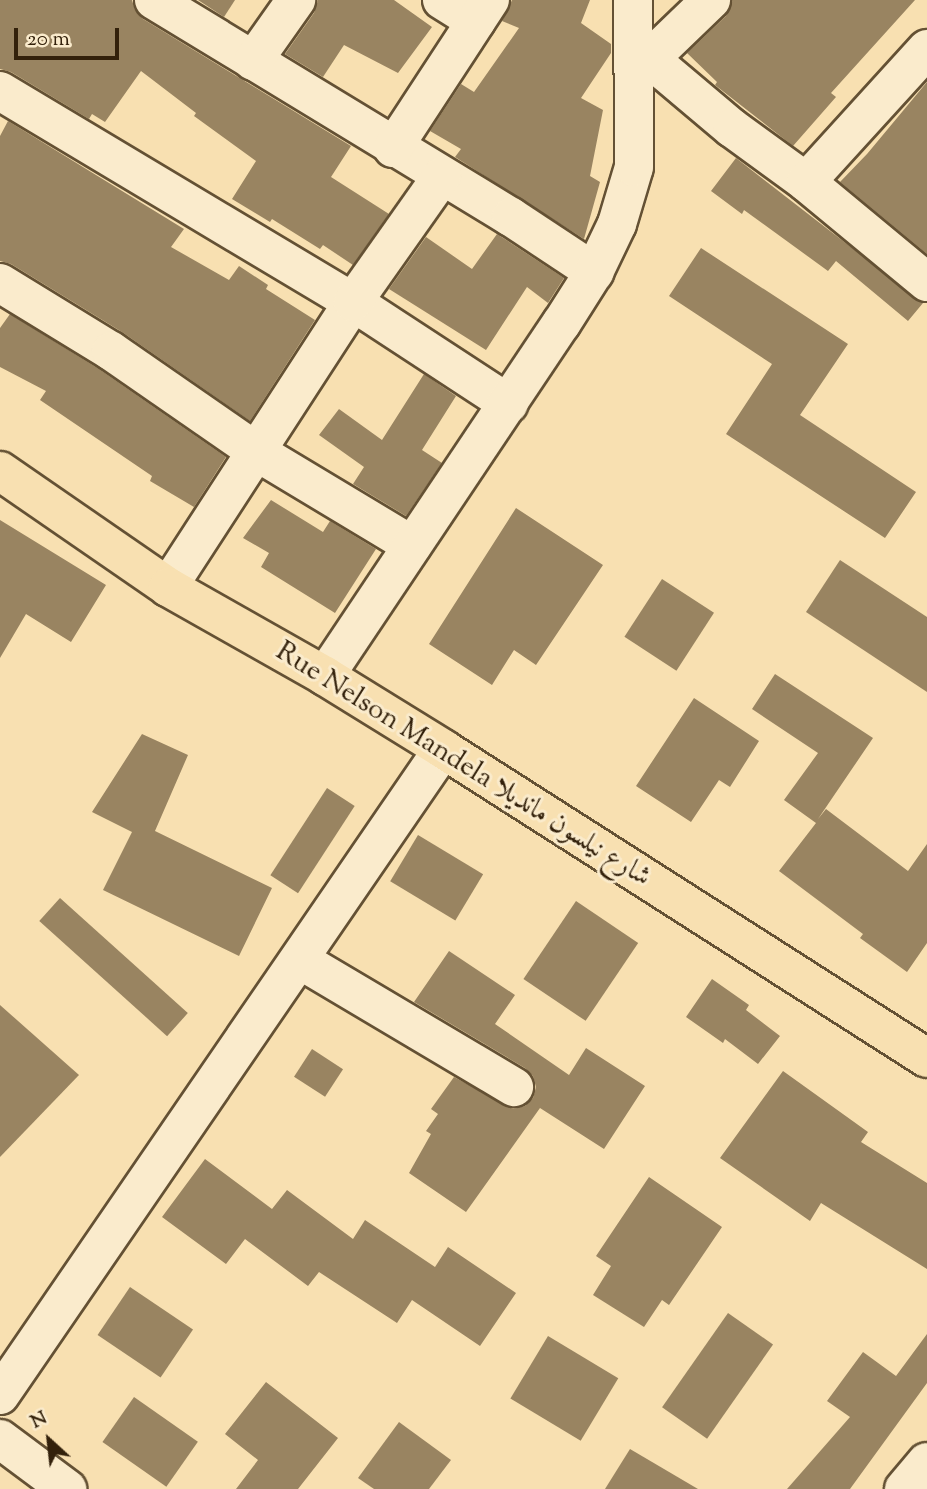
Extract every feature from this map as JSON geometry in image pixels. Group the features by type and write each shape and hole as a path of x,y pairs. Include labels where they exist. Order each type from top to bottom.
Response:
{"main road":[{"name":"Rue Nelson Mandela شارع نيلسون مانديلا","path":"0,471 168,587 325,676 443,749 927,1058"}],"street":[{"path":"254,61 296,0"},
{"path":"393,148 483,11 442,0"},
{"path":"325,676 509,404 594,272 617,224 634,167 642,67 633,0"},
{"path":"642,67 711,0"},
{"path":"167,3 254,61 594,272"},
{"path":"806,183 927,49"},
{"path":"642,67 732,128 806,183 927,282"},
{"path":"0,91 353,302 509,404"},
{"path":"168,587 353,302 442,176"},
{"path":"0,283 111,351 257,452 412,545"},
{"path":"0,1395 443,749"},
{"path":"300,960 513,1087"},
{"path":"0,1439 67,1489"},
{"path":"904,1489 927,1462"}],"building":[{"path":"0,0 132,0 135,10 143,19 351,146 331,177 389,214 353,265 323,245 320,249 272,219 270,222 232,199 256,161 194,116 196,113 141,71 105,122 92,114 89,119 11,72 0,69"},
{"path":"198,0 235,0 224,17"},
{"path":"318,0 394,0 432,27 398,73 344,45 323,77 285,54 314,13"},
{"path":"512,0 590,0 581,23 611,44 611,53 581,98 603,110 590,176 600,182 584,239 455,157 461,149 430,131 461,84 474,92 519,28 502,21"},
{"path":"732,0 915,0 831,93 836,97 793,146 715,85 717,82 687,53 726,16"},
{"path":"927,82 927,254 840,182"},
{"path":"8,121 184,229 171,247 229,280 239,266 268,285 266,289 315,320 250,421 122,332 11,264 0,261 0,136"},
{"path":"736,158 923,303 908,321 836,261 828,271 744,210 742,214 711,191"},
{"path":"497,234 564,278 548,303 527,287 486,350 389,289 426,237 472,269"},
{"path":"701,248 848,344 800,415 916,492 885,538 726,434 772,364 669,296"},
{"path":"10,314 99,369 226,457 194,507 150,481 152,476 40,400 46,391 0,367 0,328"},
{"path":"424,374 456,396 422,450 442,463 406,516 353,484 364,467 319,435 339,409 382,440"},
{"path":"271,500 323,532 330,521 376,549 335,613 261,567 269,553 243,538"},
{"path":"516,508 603,565 536,665 514,650 492,685 429,644"},
{"path":"0,520 106,585 71,642 26,614 0,658"},
{"path":"840,560 927,617 927,692 806,612"},
{"path":"662,579 714,613 676,671 624,637"},
{"path":"775,674 873,738 818,819 826,809 908,871 927,844 927,943 907,972 860,938 863,934 779,871 816,823 784,800 818,753 752,709"},
{"path":"694,698 759,741 730,787 719,780 691,822 636,786"},
{"path":"142,734 188,755 155,831 272,888 239,956 103,890 132,832 92,812"},
{"path":"327,788 355,806 298,893 270,875"},
{"path":"418,835 483,874 455,920 390,881"},
{"path":"60,898 188,1013 167,1036 39,921"},
{"path":"576,901 638,943 586,1021 523,979"},
{"path":"449,951 515,995 495,1024 569,1075 586,1048 645,1086 604,1149 540,1108 466,1212 409,1173 431,1134 426,1131 438,1114 431,1109 454,1077 513,1109 525,1106 533,1098 536,1087 533,1076 525,1068 414,1002"},
{"path":"712,979 749,1005 746,1010 780,1036 758,1064 725,1039 723,1043 686,1017"},
{"path":"0,1005 79,1075 0,1157"},
{"path":"312,1049 343,1069 325,1097 294,1077"},
{"path":"783,1071 868,1132 861,1142 927,1183 927,1269 821,1203 810,1221 720,1158"},
{"path":"205,1159 272,1209 287,1190 353,1239 365,1220 435,1267 448,1247 516,1293 480,1346 412,1300 397,1323 319,1272 308,1286 245,1239 226,1264 162,1217"},
{"path":"649,1177 722,1227 669,1305 662,1300 644,1327 593,1295 611,1266 596,1256"},
{"path":"130,1287 193,1329 161,1378 98,1335"},
{"path":"728,1313 773,1345 707,1439 662,1407"},
{"path":"927,1334 927,1383 850,1489 787,1489 850,1417 827,1401 863,1352 896,1376"},
{"path":"548,1336 618,1378 581,1441 510,1399"},
{"path":"266,1382 338,1438 298,1489 236,1489 258,1460 225,1434"},
{"path":"134,1397 198,1442 166,1487 102,1442"},
{"path":"399,1422 451,1460 429,1489 374,1489 358,1478"},
{"path":"630,1449 698,1489 605,1489"}]}
